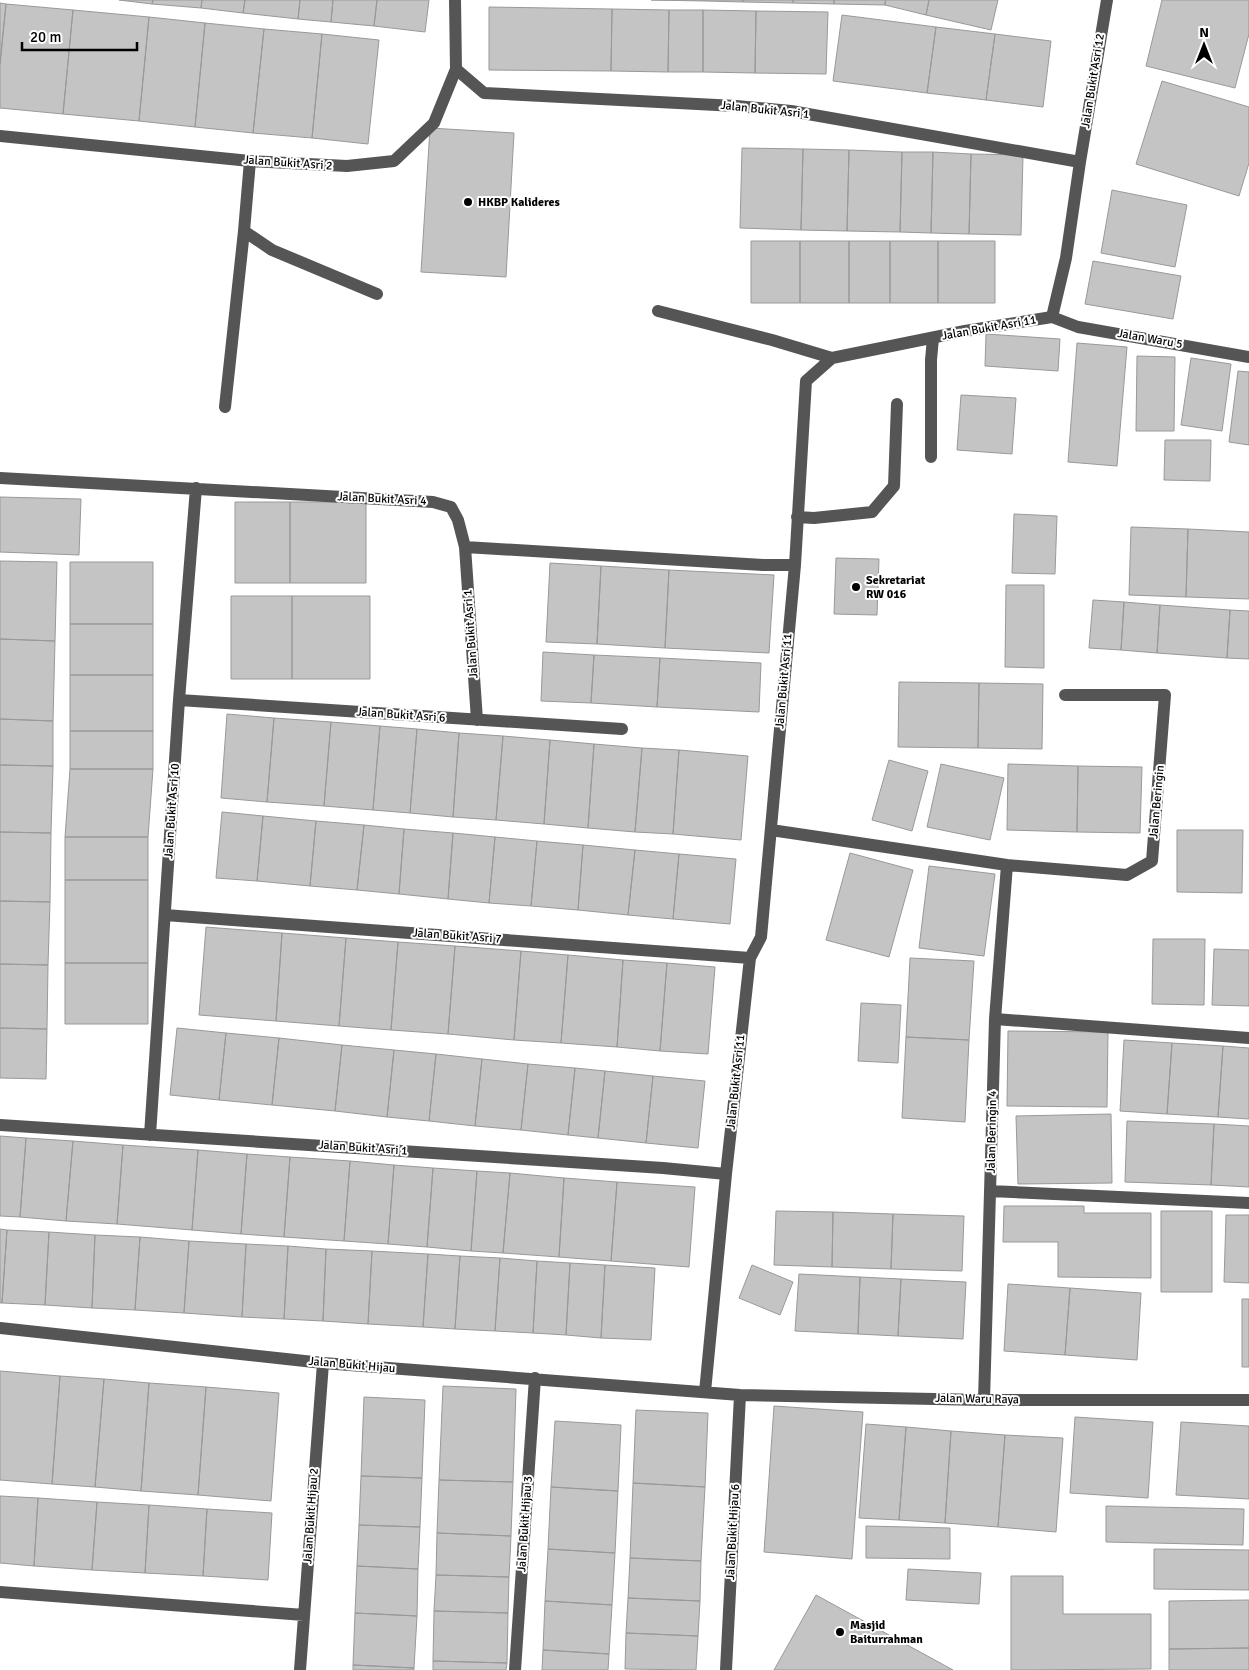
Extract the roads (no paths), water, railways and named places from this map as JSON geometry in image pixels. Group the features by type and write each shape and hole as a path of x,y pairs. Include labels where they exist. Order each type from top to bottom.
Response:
{"street":[{"name":"Jalan Bukit Asri 2","path":"0,136 250,161 347,166 394,161 434,123 456,69 455,0"},
{"name":"Jalan Bukit Asri 12","path":"1080,162 1106,0"},
{"name":"Jalan Bukit Asri 1","path":"456,69 484,93 791,110 1080,162"},
{"path":"225,407 250,161"},
{"name":"Jalan Bukit Asri 11","path":"705,1392 726,1174 750,958 761,937 795,565 806,381 832,358 1052,317 1066,258 1080,162"},
{"path":"244,231 272,250 376,294"},
{"path":"658,311 772,340 832,358"},
{"name":"Jalan Waru 5","path":"1052,317 1078,327 1249,357"},
{"path":"931,457 931,360 933,338"},
{"path":"797,517 814,518 872,512 894,486 897,404"},
{"name":"Jalan Bukit Asri 4","path":"0,478 433,502 451,508 458,520 465,548"},
{"name":"Jalan Bukit Asri 10","path":"150,1135 179,700 196,488"},
{"name":"Jalan Bukit Asri 1","path":"465,548 477,720"},
{"path":"465,548 763,565 795,565"},
{"name":"Jalan Beringin","path":"1007,865 1127,875 1152,861 1165,694 1065,695"},
{"name":"Jalan Bukit Asri 6","path":"179,700 622,729"},
{"path":"771,830 1007,865"},
{"name":"Jalan Beringin 4","path":"984,1400 995,1019 1007,865"},
{"name":"Jalan Bukit Asri 7","path":"165,915 750,958"},
{"path":"995,1019 1249,1038"},
{"name":"Jalan Bukit Asri 1","path":"0,1125 663,1168 726,1174"},
{"path":"990,1191 1249,1203"},
{"name":"Jalan Bukit Hijau","path":"0,1328 323,1363 705,1392"},
{"name":"Jalan Bukit Hijau 2","path":"300,1670 323,1363"},
{"name":"Jalan Bukit Hijau 3","path":"515,1670 534,1378"},
{"name":"Jalan Waru Raya","path":"705,1392 740,1395 984,1400 1249,1400"},
{"name":"Jalan Bukit Hijau 6","path":"726,1670 740,1395"},
{"path":"0,1592 304,1615"}],"place":[{"name":"HKBP Kalideres","path":"468,202"},
{"name":"Sekretariat RW 016","path":"856,587"},
{"name":"Masjid Baiturrahman","path":"840,1632"}]}
